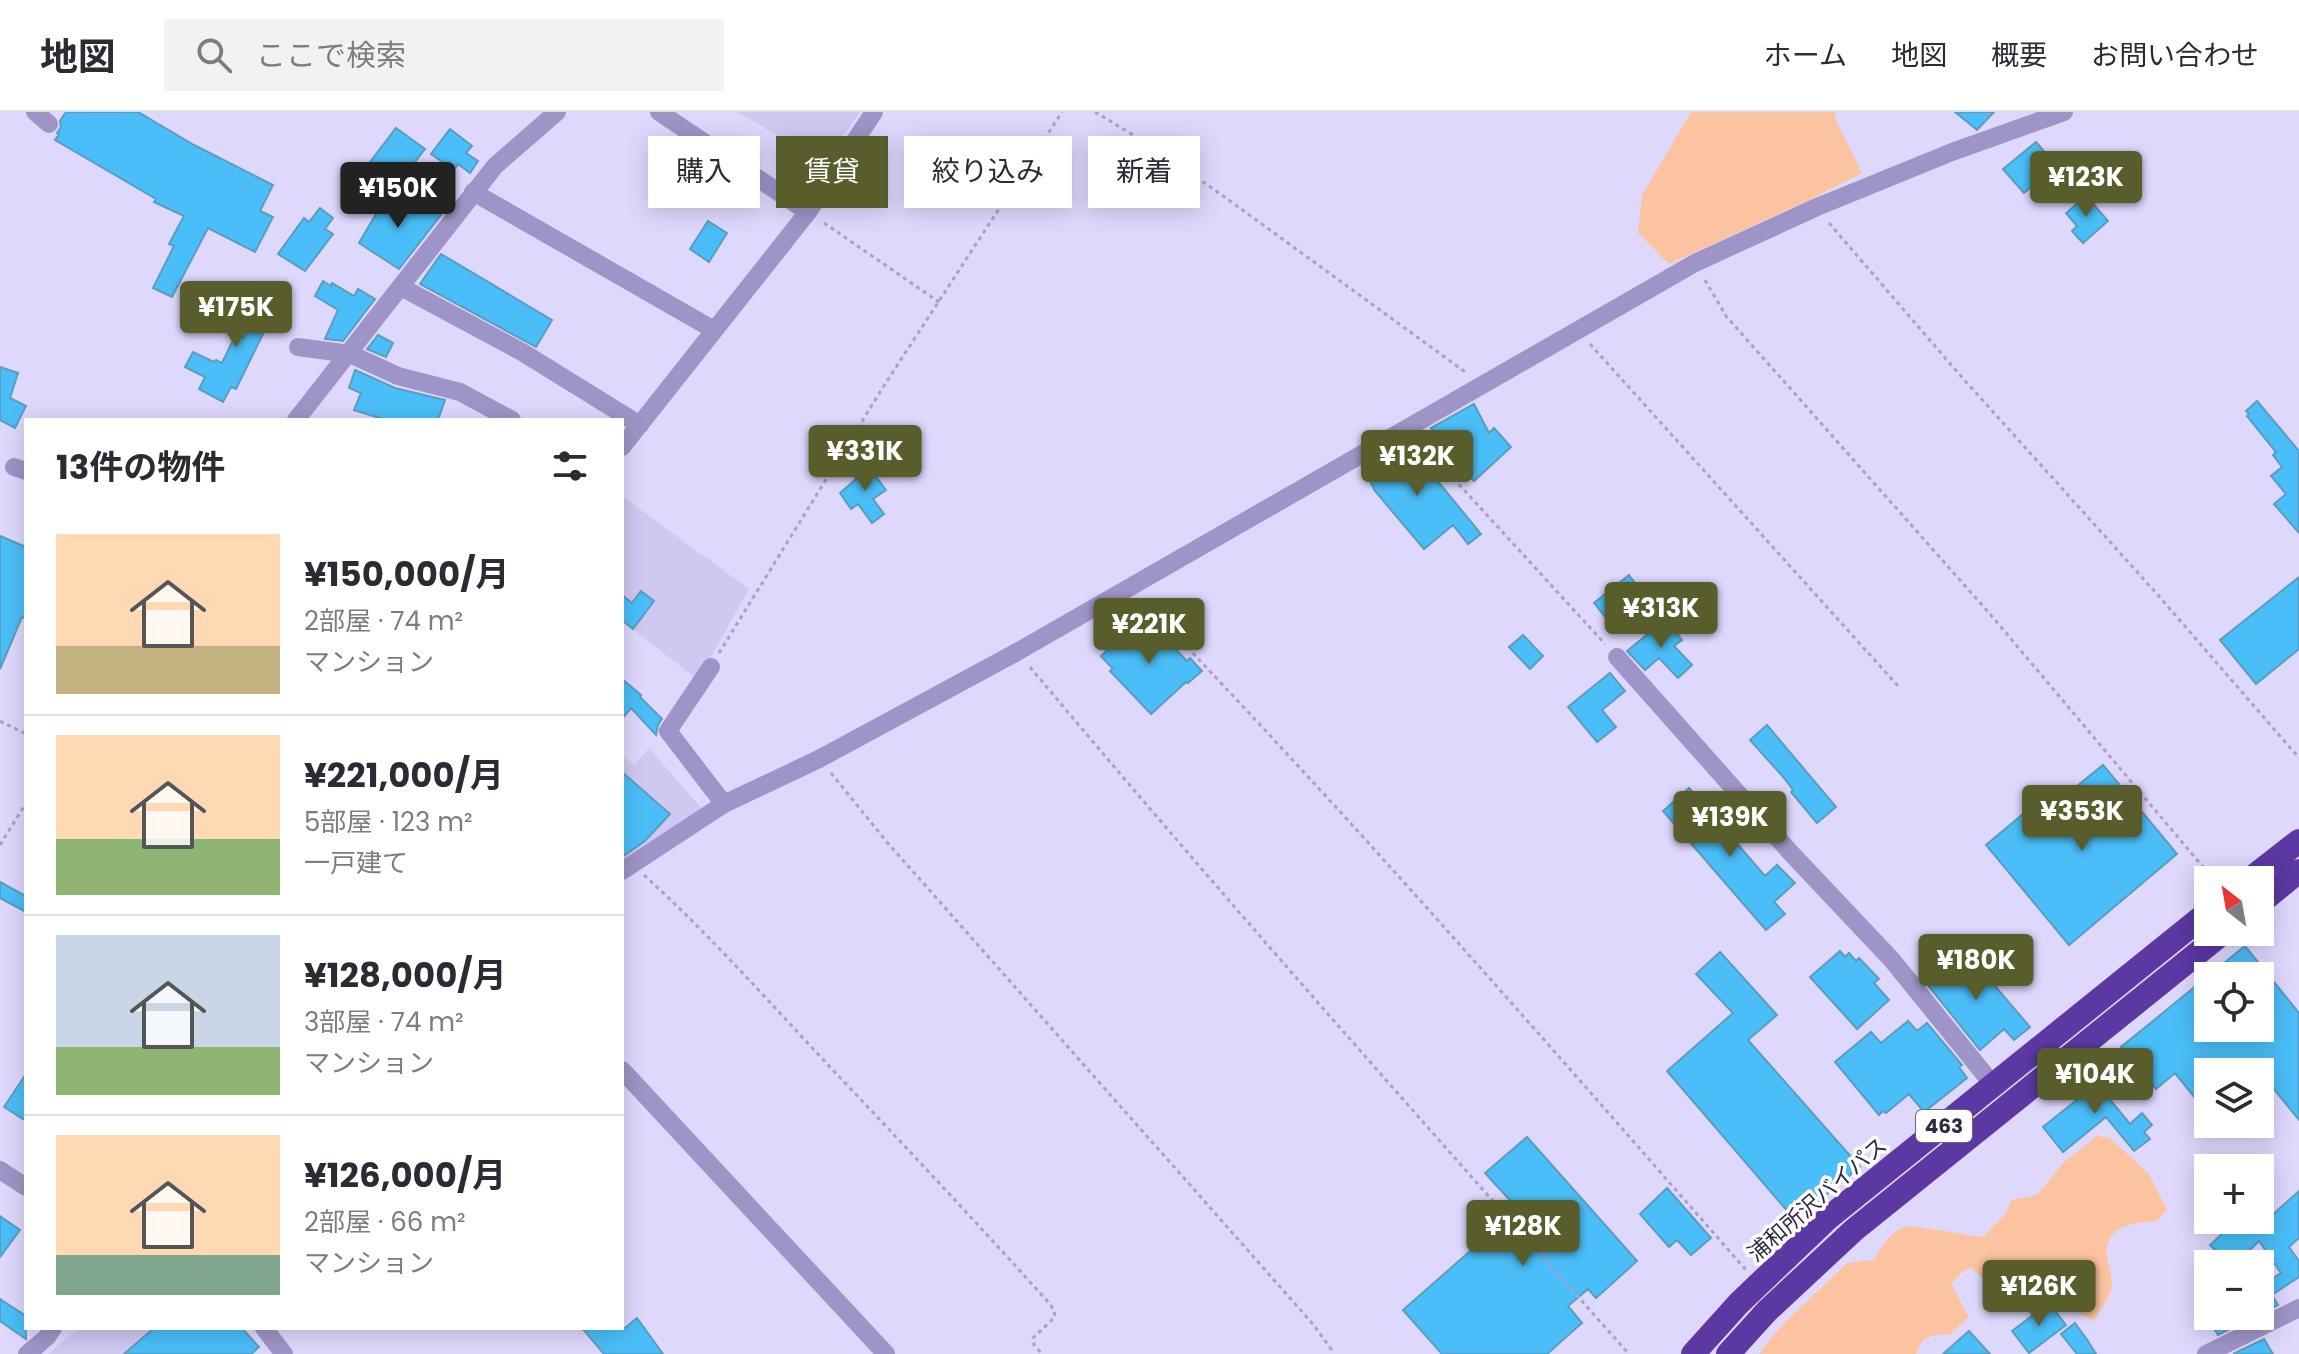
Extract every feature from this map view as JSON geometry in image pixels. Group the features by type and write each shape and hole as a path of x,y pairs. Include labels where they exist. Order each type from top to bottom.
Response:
{"highway":[{"path":"2267,866 2299,841"},
{"path":"2274,892 2299,871"},
{"name":"浦和所沢バイパス","path":"1693,1354 1739,1303 1827,1219 2194,923"},
{"name":"463","path":"1728,1354 1767,1311 1854,1230 2207,946"}],"street":[{"path":"298,418 495,166 557,112"},
{"path":"659,112 808,212"},
{"path":"624,445 808,212 874,112"},
{"path":"627,868 724,804 819,759 1017,652 1695,263 1817,207 1952,152 2064,112"},
{"path":"473,192 714,330"},
{"path":"401,287 522,352 640,425"},
{"path":"298,347 350,354 398,376 460,392 508,418"},
{"path":"1617,657 1892,960 1994,1086"},
{"path":"711,667 668,731 724,804"},
{"path":"624,1072 886,1354"},
{"path":"0,1170 24,1186"},
{"path":"2206,1354 2299,1308"},
{"path":"27,1354 52,1330"},
{"path":"266,1330 284,1354"}],"path":[{"path":"711,667 877,397 1062,112"},
{"path":"1095,112 1150,145 1226,198 1484,386"},
{"path":"1817,207 1959,374 2157,594 2299,758"},
{"path":"808,212 939,302"},
{"path":"1695,263 1726,316 1990,614 2202,866"},
{"path":"1578,331 1898,686"},
{"path":"1407,428 1617,657"},
{"path":"1130,587 1347,819 1760,1283"},
{"path":"1017,652 1152,813 1629,1354"},
{"path":"0,721 24,733"},
{"path":"819,759 886,841 1312,1323 1334,1353"},
{"path":"0,845 24,806"},
{"path":"627,868 677,906 749,980 951,1193 1049,1303 1055,1317 1033,1338 1034,1345 1042,1354"}],"shaded area":[{"path":"738,112 860,112 843,136 778,136"},
{"path":"1691,112 1836,112 1835,119 1862,173 1669,264 1638,233 1642,195"},
{"path":"624,497 749,589 698,680 624,623"},
{"path":"649,748 702,809 624,865 624,757 634,765"},
{"path":"2098,1135 2111,1139 2149,1174 2167,1210 2157,1221 2130,1225 2110,1238 2107,1255 2111,1288 2094,1321 2078,1312 2068,1290 2019,1303 1999,1295 1971,1267 1951,1284 1969,1317 1949,1335 1934,1335 1923,1340 1916,1354 1759,1354 1789,1318 1847,1263 1874,1260 1890,1236 1905,1227 1983,1237 2006,1213 2011,1200 2037,1195 2064,1162"},
{"path":"76,1330 173,1330 195,1354 48,1354"}],"building":[{"path":"66,112 138,112 273,185 260,211 273,217 255,252 208,228 172,297 153,288 174,246 169,244 184,216 154,202 156,199 55,140"},
{"path":"1955,112 1994,112 1977,130"},
{"path":"396,128 425,149 411,167 407,164 401,173 386,163 381,170 370,162"},
{"path":"450,129 472,146 466,153 478,161 470,173 458,164 454,170 431,154"},
{"path":"2036,142 2056,166 2024,193 2003,169"},
{"path":"389,192 422,213 429,206 441,215 399,269 359,243"},
{"path":"2086,196 2108,221 2083,243 2072,231 2077,226 2066,213"},
{"path":"320,208 333,218 325,229 333,234 305,271 278,254 304,218 309,222"},
{"path":"708,221 727,233 709,262 690,249"},
{"path":"441,254 552,320 536,347 420,284"},
{"path":"323,281 354,296 358,289 375,299 343,341 325,339 338,310 315,296"},
{"path":"256,282 281,297 236,389 231,387 223,402 199,389 205,377 185,367 193,352 222,363 236,334 244,338 259,308 246,303"},
{"path":"378,335 393,343 386,357 367,349"},
{"path":"0,367 18,373 10,398 26,406 15,428 0,420"},
{"path":"355,370 395,388 445,400 439,418 380,418 354,410 361,393 349,388"},
{"path":"2257,401 2299,451 2299,533 2274,504 2286,494 2271,476 2282,467 2273,455 2276,452 2247,416 2246,411"},
{"path":"1474,404 1489,433 1494,428 1511,447 1474,481 1447,451 1444,453 1431,428"},
{"path":"1403,444 1416,467 1422,462 1481,534 1468,544 1453,525 1424,549 1375,491 1363,467"},
{"path":"866,463 886,490 873,499 884,514 872,523 858,504 851,509 840,493 856,479 852,473"},
{"path":"0,536 24,546 24,618 0,669"},
{"path":"1629,575 1645,596 1611,624 1594,603"},
{"path":"2299,577 2299,649 2256,684 2220,640"},
{"path":"641,591 654,601 633,629 624,622 624,597 632,603"},
{"path":"1666,619 1682,640 1674,646 1692,665 1678,678 1659,658 1645,670 1627,651"},
{"path":"1148,621 1187,661 1190,658 1202,671 1151,714 1110,671 1113,669 1101,656 1135,624 1140,629"},
{"path":"1523,635 1543,656 1530,669 1509,647"},
{"path":"1610,673 1625,691 1602,710 1616,727 1597,742 1568,707"},
{"path":"624,681 662,719 656,735 631,708 624,717"},
{"path":"1767,725 1836,807 1817,823 1791,792 1793,790 1784,778 1750,740"},
{"path":"2103,765 2177,854 2069,945 1986,845 2042,798 2050,808"},
{"path":"624,774 670,814 645,841 624,856"},
{"path":"1689,788 1765,876 1777,865 1795,883 1774,902 1785,914 1766,930 1663,811"},
{"path":"0,882 24,895 24,911 0,898"},
{"path":"2245,946 2258,962 2225,962"},
{"path":"1840,951 1845,957 1849,953 1856,961 1859,958 1879,979 1874,983 1889,1000 1857,1029 1810,977"},
{"path":"1965,951 2030,1027 2014,1040 2004,1029 1980,1050 1927,984"},
{"path":"1720,952 1777,1015 1748,1040 1860,1167 1795,1220 1667,1071 1733,1013 1696,974"},
{"path":"2274,982 2299,1013 2299,1120 2274,1089 2274,1058 2194,1058 2194,1097 2175,1073 2156,1089 2121,1047 2194,987 2194,1042 2274,1042"},
{"path":"1908,1021 1917,1031 1927,1023 1962,1065 1959,1067 1967,1078 1924,1112 1909,1094 1879,1115 1835,1062 1871,1032 1881,1043"},
{"path":"2102,1066 2113,1080 2102,1090 2130,1124 2142,1113 2152,1125 2144,1132 2150,1139 2134,1151 2106,1117 2063,1152 2043,1127 2083,1095 2077,1086"},
{"path":"24,1077 24,1120 4,1107"},
{"path":"1527,1137 1637,1261 1596,1298 1588,1289 1568,1306 1582,1323 1547,1354 1442,1354 1403,1310 1518,1209 1485,1173"},
{"path":"1667,1188 1711,1238 1691,1255 1677,1240 1669,1247 1640,1214"},
{"path":"2299,1191 2299,1238 2289,1247 2299,1261 2299,1277 2274,1294 2274,1277 2281,1273 2274,1263 2274,1250 2265,1250 2259,1241 2250,1250 2215,1250 2210,1245 2222,1234 2274,1234 2274,1214"},
{"path":"0,1216 20,1230 0,1257"},
{"path":"0,1299 24,1315 26,1339 0,1321"},
{"path":"2049,1303 2066,1325 2029,1353 2012,1331"},
{"path":"637,1318 663,1354 604,1354 584,1330 625,1328"},
{"path":"2075,1323 2096,1354 2077,1354 2061,1334"},
{"path":"152,1330 244,1330 259,1347 251,1354 124,1354"},
{"path":"1969,1331 1990,1354 1943,1354"},
{"path":"2264,1339 2273,1354 2233,1354"}]}
